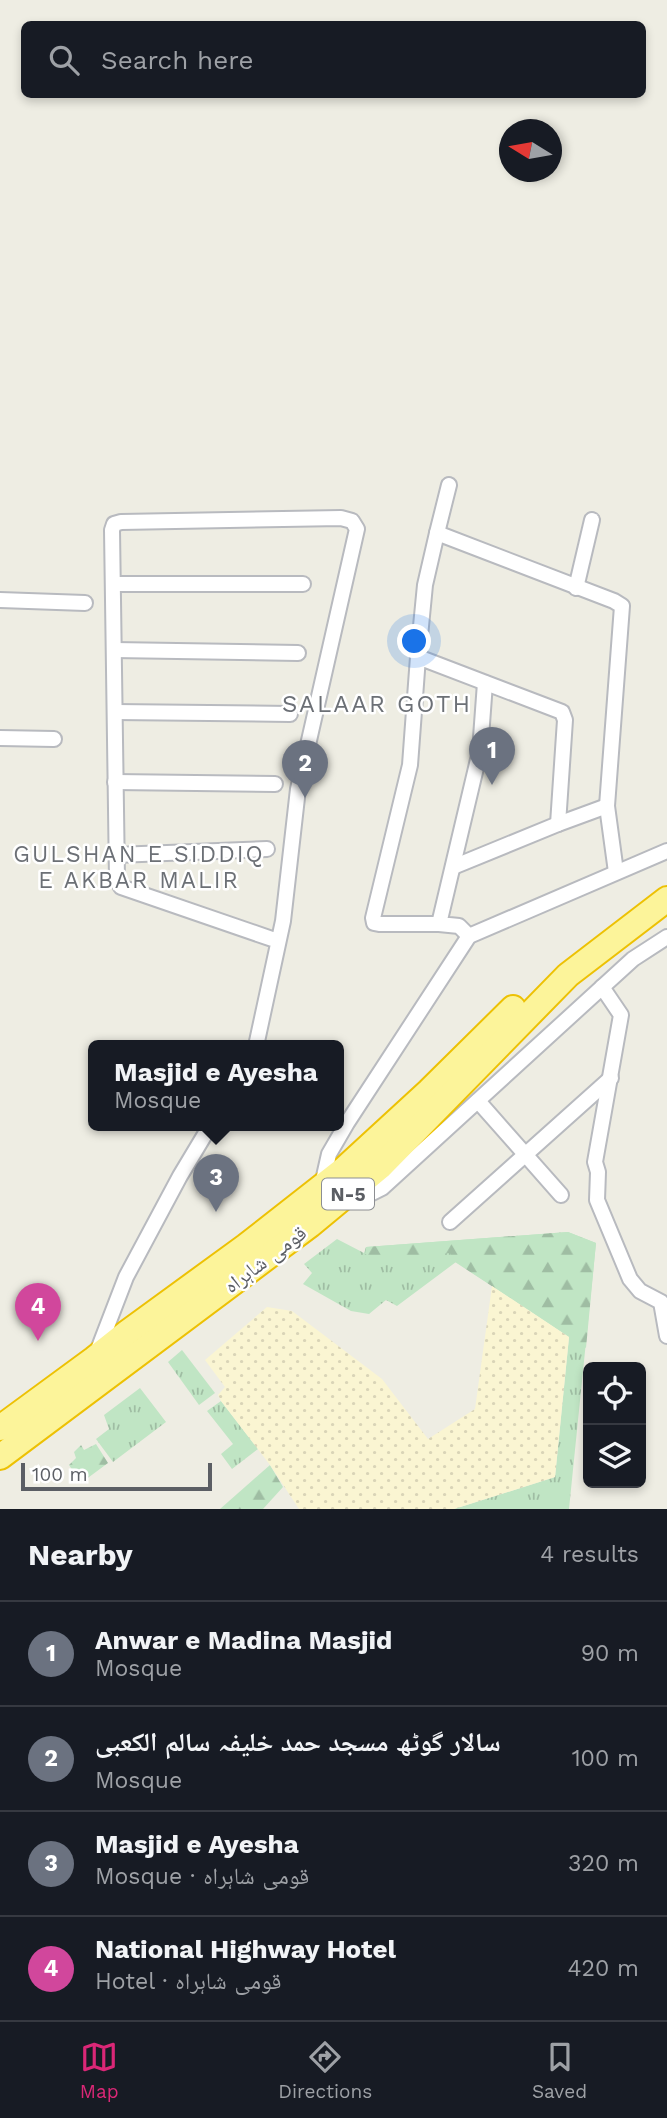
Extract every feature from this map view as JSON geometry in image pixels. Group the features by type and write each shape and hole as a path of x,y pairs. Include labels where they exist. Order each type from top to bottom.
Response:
{"highway":[{"name":"قومی شاہراہ","path":"0,1457 61,1397 94,1359 343,1170 570,954 615,917 667,881"},
{"name":"قومی شاہراہ","path":"0,1428 61,1397 344,1198 380,1167 568,975 667,899"}],"street":[{"path":"449,485 425,585 410,765 373,918 374,923 379,924 459,926 469,936"},
{"path":"257,1040 283,921 298,789 357,529 352,521 341,518 114,524 117,880 121,887 278,941"},
{"path":"576,588 592,520"},
{"path":"437,533 622,606 607,806 616,872"},
{"path":"113,584 303,584"},
{"path":"0,600 86,603"},
{"path":"114,650 298,653"},
{"path":"418,657 562,712 565,720 558,824"},
{"path":"439,924 481,751 485,683"},
{"path":"114,712 290,714"},
{"path":"0,738 54,739"},
{"path":"115,782 275,784"},
{"path":"453,867 607,806"},
{"path":"116,855 267,849"},
{"path":"344,1131 469,936 667,850"},
{"path":"344,1198 368,1195 382,1188 633,959 667,937"},
{"path":"602,987 621,1015 595,1162 598,1172 597,1200 630,1279 640,1291 661,1302 667,1336"},
{"path":"450,1222 611,1078"},
{"path":"478,1101 561,1195"},
{"path":"94,1359 126,1277 207,1131"},
{"path":"322,1186 329,1154 344,1131"}],"green space":[{"path":"568,1232 596,1243 569,1509 454,1509 555,1477 569,1337 456,1262 397,1306 386,1300 369,1314 351,1311 303,1284 312,1273 304,1264 337,1239 364,1253 366,1247"},
{"path":"568,1232 596,1243 586,1348 455,1262 450,1253 381,1262 365,1254 366,1247"},
{"path":"182,1350 215,1393 199,1405 168,1362"},
{"path":"140,1388 166,1422 113,1462 96,1439 109,1429 104,1415"},
{"path":"221,1401 258,1449 232,1469 221,1454 233,1444 207,1411"},
{"path":"96,1444 108,1463 81,1483 69,1465 76,1458 74,1452 81,1445 84,1450"},
{"path":"270,1465 283,1487 263,1509 220,1509"}],"sand":[{"path":"492,1286 569,1337 555,1477 454,1509 299,1509 270,1465 221,1401 218,1395 225,1387 205,1360 267,1307 292,1311 382,1379 428,1439 475,1409"}],"place":[{"name":"Anwar e Madina Masjid","path":"492,785"},
{"name":"سالار گوٹھ مسجد حمد خلیفہ سالم الکعبی","path":"305,798"},
{"name":"Masjid e Ayesha","path":"216,1212"},
{"name":"National Highway Hotel","path":"38,1341"}],"district":[{"name":"SALAAR GOTH","path":"377,704"},
{"name":"GULSHAN E SIDDIQ E AKBAR MALIR","path":"139,867"}]}
